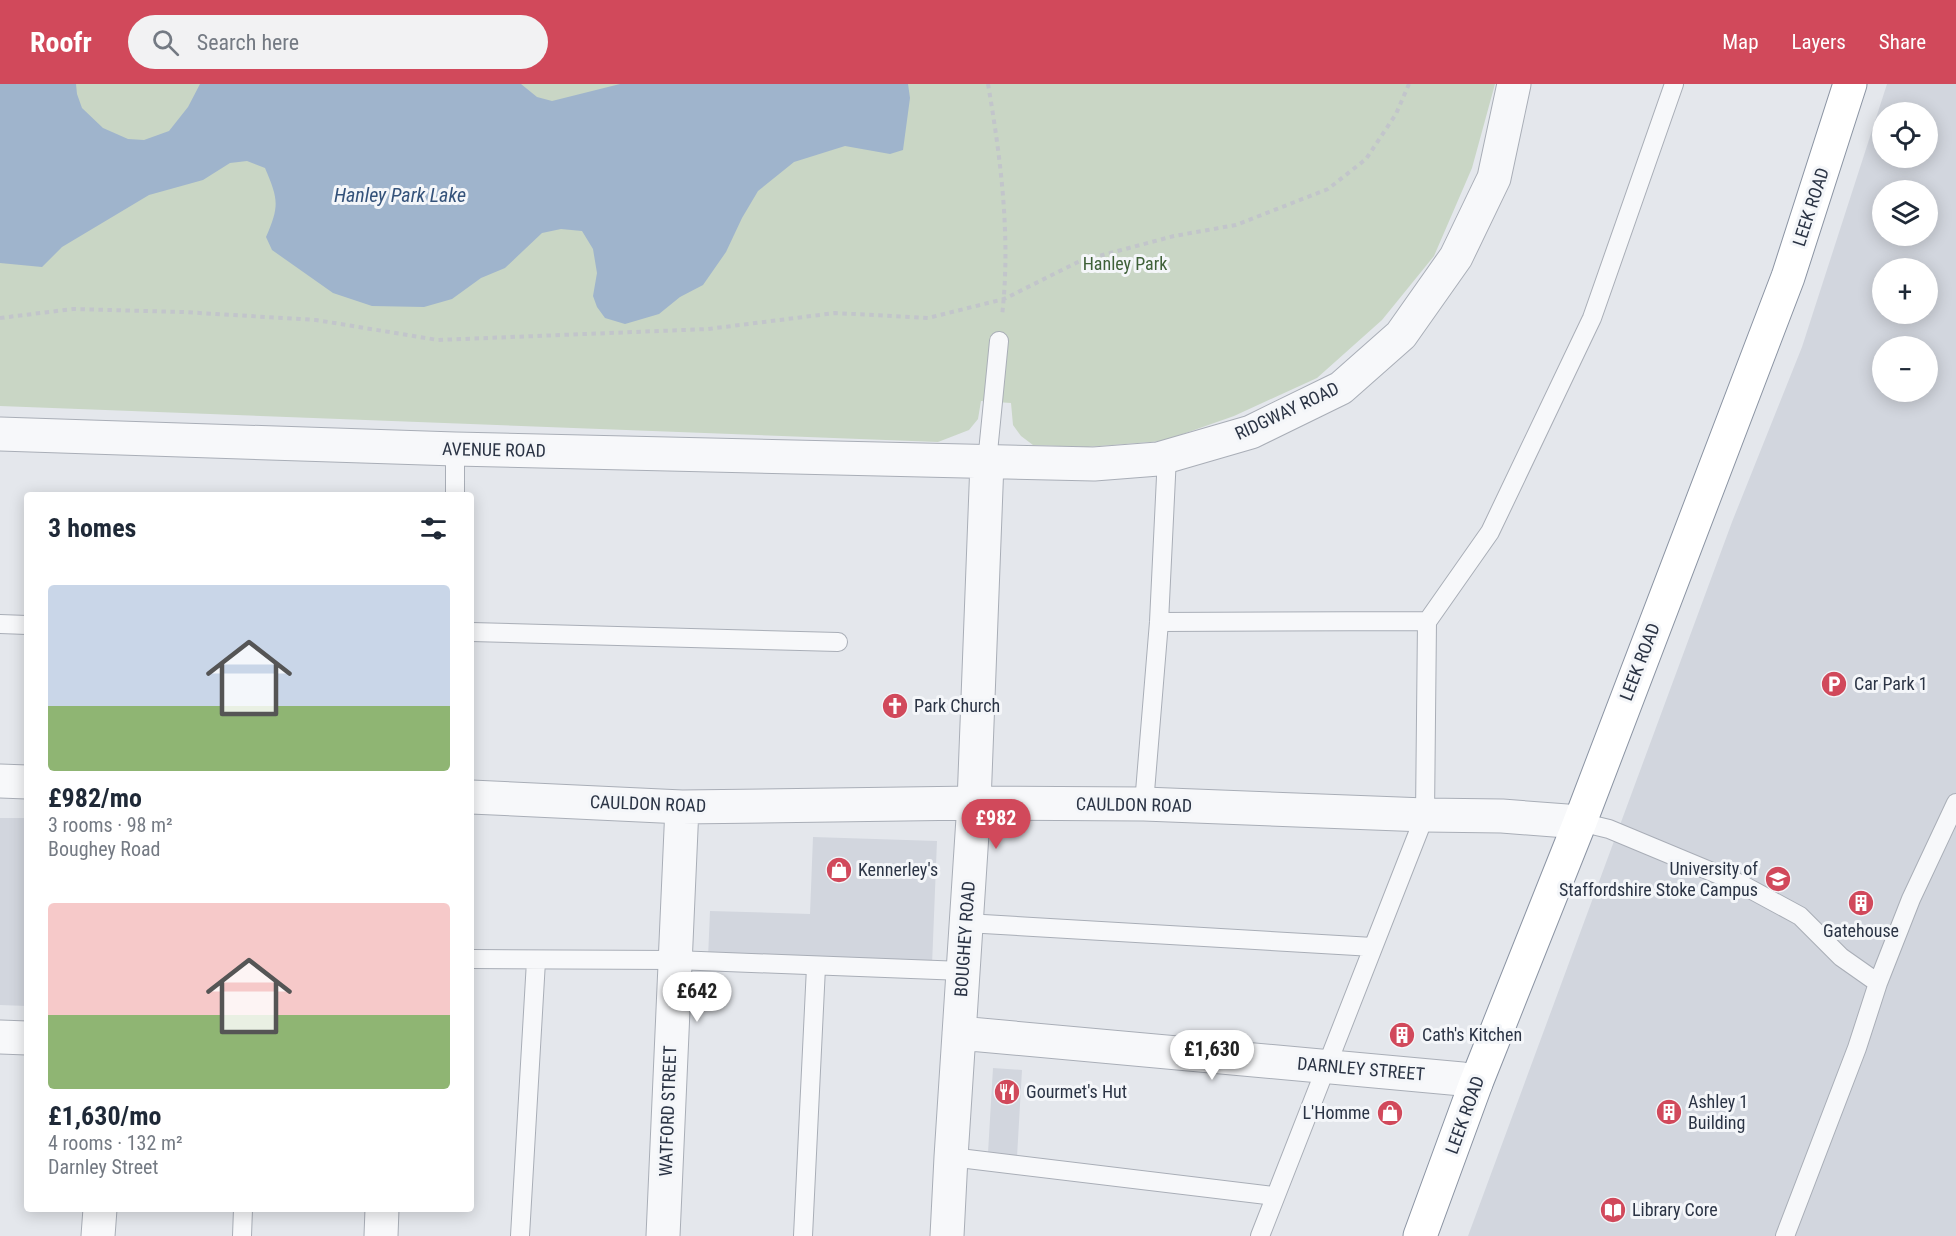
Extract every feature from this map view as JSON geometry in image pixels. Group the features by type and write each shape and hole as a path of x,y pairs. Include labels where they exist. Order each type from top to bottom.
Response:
{"highway":[{"name":"LEEK ROAD","path":"1420,1236 1476,1083 1580,822 1788,277 1850,84"}],"street":[{"name":"RIDGWAY ROAD","path":"987,462 1094,464 1158,459 1251,432 1341,388 1401,334 1456,257 1494,178 1514,84"},
{"name":"AVENUE ROAD","path":"0,434 455,449 987,462"},
{"name":"BOUGHEY ROAD","path":"948,1236 974,803 987,462"},
{"path":"0,781 24,782"},
{"name":"CAULDON ROAD","path":"474,796 681,807 974,803 1144,804 1502,816 1580,822"},
{"name":"WATFORD STREET","path":"663,1236 681,807"},
{"name":"DARNLEY STREET","path":"959,1033 1462,1078 1476,1083"},
{"path":"0,1038 24,1038"},
{"path":"99,1236 100,1212"},
{"path":"381,1236 382,1212"}],"lane":[{"path":"1260,1236 1425,815 1428,621 1490,532 1592,318 1674,84"},
{"path":"987,462 999,341"},
{"path":"455,449 455,492"},
{"path":"1144,804 1159,622 1167,456"},
{"path":"1159,622 1428,621"},
{"path":"0,624 24,625"},
{"path":"474,632 838,642"},
{"path":"1785,1236 1911,899 1956,803"},
{"path":"1580,822 1609,829 1741,884 1800,916 1841,957 1878,983"},
{"path":"966,923 1373,947"},
{"path":"474,959 675,960 963,971"},
{"path":"520,1236 536,961"},
{"path":"803,1236 816,967"},
{"path":"951,1157 1274,1196"},
{"path":"242,1236 243,1212"}],"path":[{"path":"988,84 999,147 1005,215 1004,299"},
{"path":"0,318 73,309 183,312 316,320 438,340 708,328 835,313 928,318 1004,299 1080,261 1174,236 1236,225 1328,189 1366,159 1396,114 1409,84"}],"shaded area":[{"name":"University of Staffordshire Stoke Campus","path":"1887,84 1956,84 1956,1236 1468,1236 1732,522 1802,347 1872,130 1872,168 1938,168 1938,102 1881,102"},
{"path":"0,818 24,818 24,1006 0,1005"},
{"path":"813,837 937,841 932,965 708,958 710,911 810,914"},
{"path":"993,1068 1022,1070 1017,1157 988,1153"}],"green space":[{"name":"Hanley Park","path":"0,84 1495,84 1472,168 1434,256 1382,320 1317,378 1234,416 1163,441 1087,447 1033,445 1021,436 1013,425 1011,403 981,401 978,419 969,430 938,442 0,406"}],"water":[{"name":"Hanley Park Lake","path":"0,84 76,84 82,108 103,128 128,139 144,140 169,131 188,107 200,84 521,84 537,97 552,101 620,84 908,84 910,98 903,150 890,154 845,146 794,162 758,191 726,252 703,285 680,297 659,314 625,324 605,318 597,307 593,296 597,273 593,249 582,231 561,229 542,233 505,268 481,278 452,299 424,307 372,306 333,293 272,250 266,237 274,217 276,202 273,187 265,168 247,161 230,163 203,180 149,195 62,247 42,267 0,263"}],"place":[{"name":"Car Park 1","path":"1834,684"},
{"name":"Park Church","path":"895,706"},
{"name":"Kennerley's","path":"839,870"},
{"name":"University of Staffordshire Stoke Campus","path":"1778,879"},
{"name":"Gatehouse","path":"1861,903"},
{"name":"Cath's Kitchen","path":"1402,1035"},
{"name":"Gourmet's Hut","path":"1007,1092"},
{"name":"Ashley 1 Building","path":"1669,1112"},
{"name":"L'Homme","path":"1390,1113"},
{"name":"Library Core","path":"1613,1210"}]}
